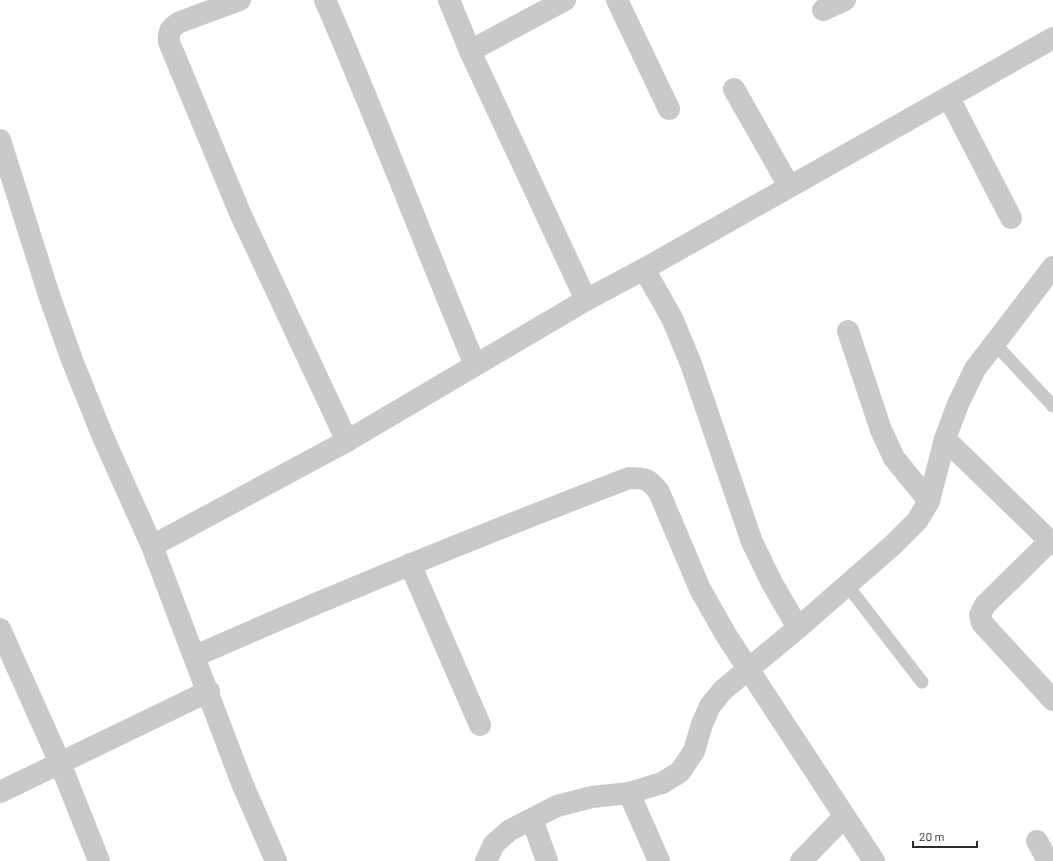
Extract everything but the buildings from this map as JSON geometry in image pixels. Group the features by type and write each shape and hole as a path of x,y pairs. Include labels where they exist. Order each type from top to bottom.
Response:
{"street":[{"path":"240,0 172,26 168,33 169,42 240,213 347,441"},
{"path":"325,0 475,365"},
{"path":"449,0 470,51 586,300"},
{"path":"470,51 566,0"},
{"path":"617,0 668,109"},
{"path":"823,10 845,0"},
{"path":"152,546 347,441 586,300 949,98 1053,38"},
{"path":"734,89 789,186"},
{"path":"949,98 1011,218"},
{"path":"0,140 72,360 103,437 152,546 242,783 276,861"},
{"path":"486,861 494,844 510,830 557,806 592,797 629,794 662,783 680,772 694,750 702,724 710,706 723,690 798,628 894,544 916,521 929,500 945,439 958,404 975,369 1053,267"},
{"path":"644,269 672,318 691,364 752,542 772,583 798,628"},
{"path":"848,331 881,430 894,458 929,500"},
{"path":"945,439 1052,543 985,605 980,614 982,623 1053,700"},
{"path":"195,656 325,599 410,564 630,478 642,478 650,481 659,492 700,589 747,670 874,861"},
{"path":"410,564 480,725"},
{"path":"0,629 60,763 99,861"},
{"path":"0,792 208,691"},
{"path":"629,794 659,861"},
{"path":"802,861 844,817"},
{"path":"532,819 547,861"},
{"path":"1037,841 1048,861"}],"lane":[{"path":"995,344 1053,406"},
{"path":"847,585 922,682"}]}
